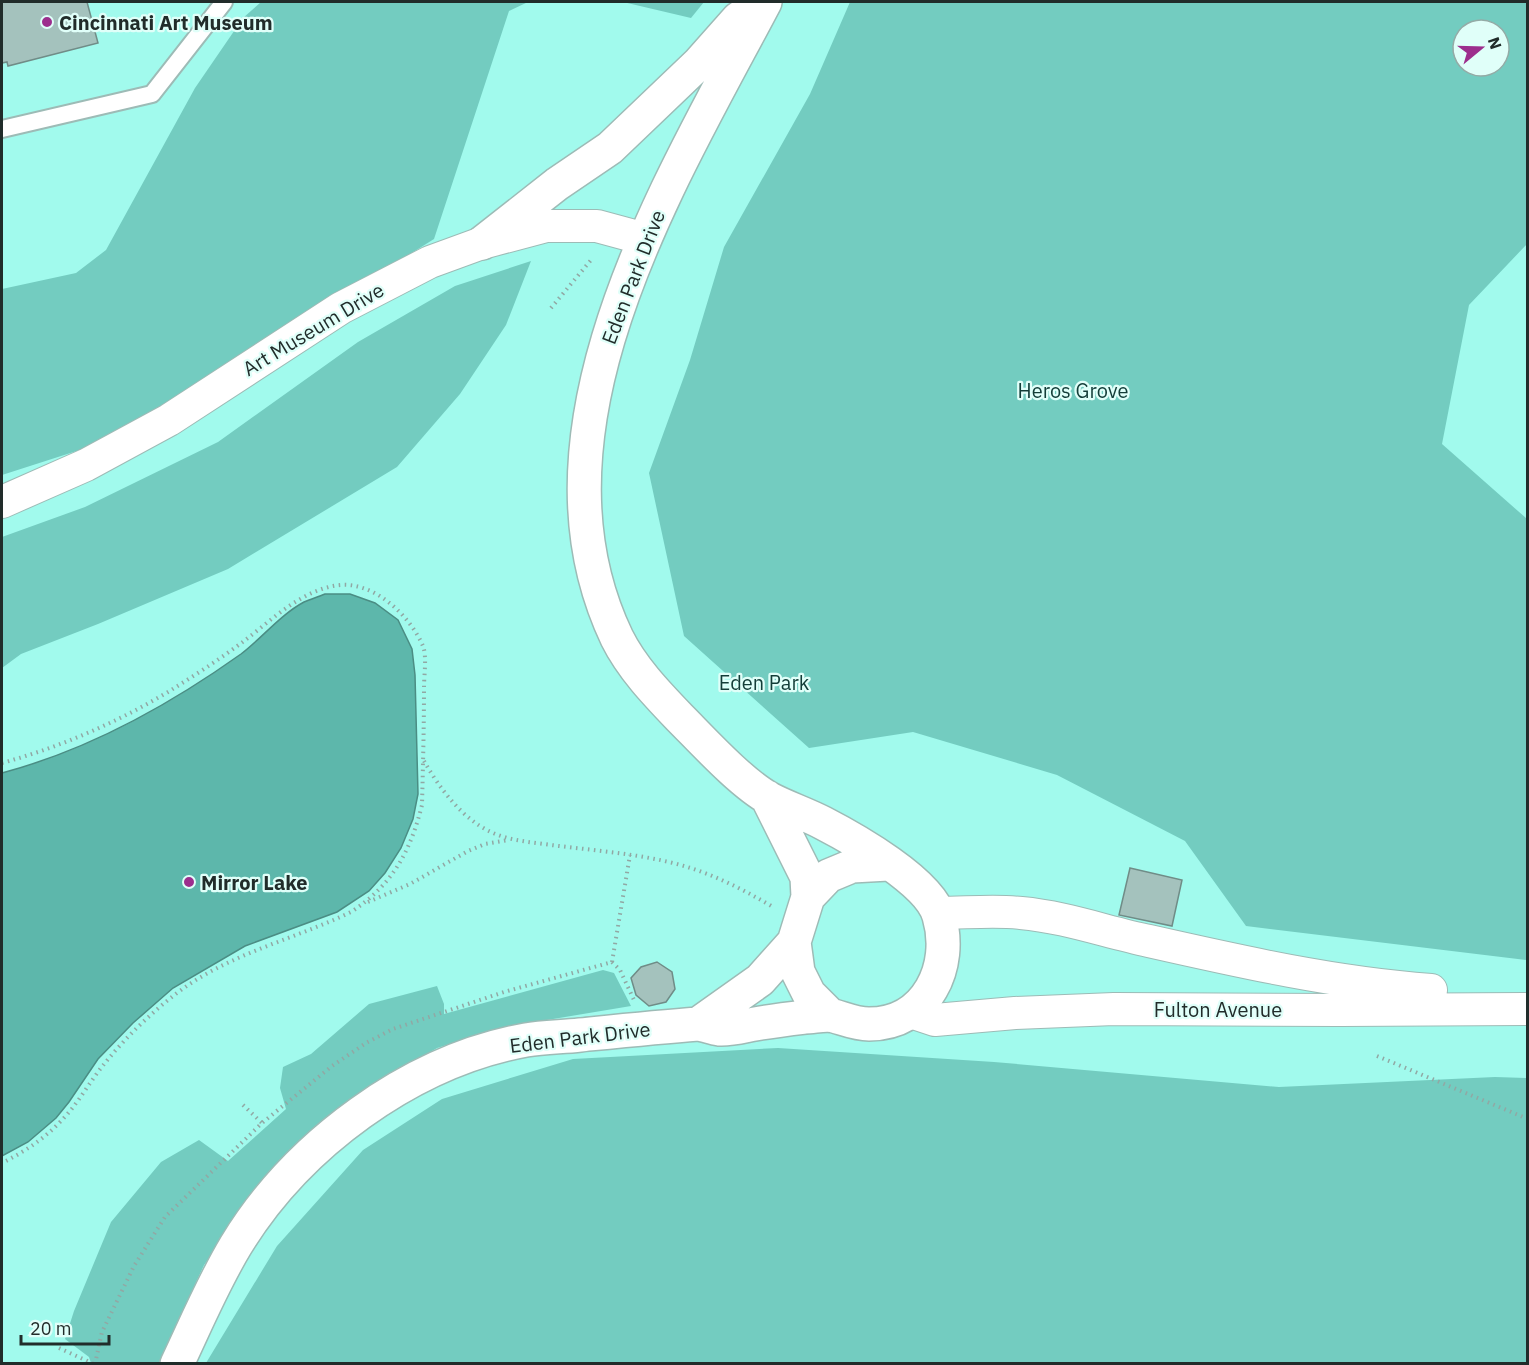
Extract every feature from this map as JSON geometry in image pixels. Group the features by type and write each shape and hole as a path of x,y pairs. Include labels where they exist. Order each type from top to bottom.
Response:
{"street":[{"name":"Eden Park Drive","path":"177,1364 220,1272 237,1243 273,1194 314,1150 361,1112 416,1079 461,1057 526,1040 698,1024 722,1030 778,1019 830,1015 847,1021 869,1024 891,1021 911,1012 927,997 938,978 944,957 939,913 928,894 860,844 822,822 767,797 735,771 649,686 619,640 603,602 589,548 584,506 586,451 597,382 615,314 645,239 675,174 764,2"},
{"path":"482,243 557,184 610,148 699,63 738,19 764,2"},
{"name":"Art Museum Drive","path":"2,502 86,465 169,420 341,308 430,262 482,243 546,226 597,226 645,239"},
{"name":"Eden Park Drive","path":"698,1024 760,980 794,942 808,897 807,877 767,797"},
{"name":"Eden Park Drive","path":"808,897 828,876 844,869 852,866 888,864"},
{"name":"Fulton Avenue","path":"939,913 1019,912 1070,921 1290,972 1388,987 1527,997"},
{"name":"Eden Park Drive","path":"794,942 798,972 809,994 830,1015"},
{"name":"Fulton Avenue","path":"911,1012 935,1020 1015,1013 1114,1009 1527,1009"}],"lane":[{"path":"2,129 152,94 224,2"}],"path":[{"path":"551,308 591,260"},
{"path":"2,763 33,754 106,726 168,692 303,597 328,587 342,585 357,587 384,597 405,617 424,648 422,805 416,829 401,861 386,883 366,903"},
{"path":"423,759 436,780 464,814 490,832 509,839 630,855 703,870 776,909"},
{"path":"2,1163 33,1145 62,1120 106,1061 139,1025 178,992 249,951 339,918 366,903 393,893 468,851 485,844 509,839"},
{"path":"612,963 620,970 639,1005"},
{"path":"1377,1056 1527,1119"},
{"path":"243,1105 262,1123"},
{"path":"59,1348 94,1364"}],"green space":[{"name":"Eden Park","path":"2,2 1527,2 1527,1363 2,1364"},
{"path":"261,2 528,2 509,11 434,239 117,438 2,475 2,289 76,273 106,250 195,88 243,18"},
{"path":"623,2 704,2 691,18"},
{"name":"Heros Grove","path":"850,2 1527,2 1527,244 1469,305 1442,444 1527,519 1527,960 1246,926 1185,841 1057,775 913,732 809,748 684,636 649,473 690,360 724,247 810,94"},
{"path":"531,261 506,325 460,394 397,467 228,569 21,654 2,668 2,537 85,507 218,442 358,342 455,286"},
{"path":"603,970 614,973 631,1006 505,1027 437,1048 341,1106 276,1169 204,1265 159,1363 91,1363 89,1357 65,1339 74,1311 111,1222 161,1162 199,1140 228,1161 286,1109 280,1088 283,1067 311,1054 369,1004 437,986 444,1004 444,1014"},
{"path":"778,1048 994,1062 1279,1087 1495,1077 1527,1078 1527,1363 206,1363 277,1246 363,1150 442,1099 573,1059"}],"shaded area":[{"name":"Mirror Lake","path":"325,594 350,594 375,603 398,620 412,649 415,675 418,794 413,819 401,848 385,873 369,891 337,912 245,946 173,988 133,1023 98,1059 56,1118 28,1142 2,1156 2,773 96,739 156,708 241,654 295,607"}],"building":[{"name":"Cincinnati Art Museum","path":"2,2 87,2 98,43 8,66 7,62 2,63"},
{"path":"1130,868 1182,880 1172,926 1119,915"},
{"path":"657,962 672,972 675,989 666,1002 649,1006 636,995 631,978 641,967"}],"place":[{"name":"Cincinnati Art Museum","path":"47,22"},
{"name":"Mirror Lake","path":"189,882"}]}
